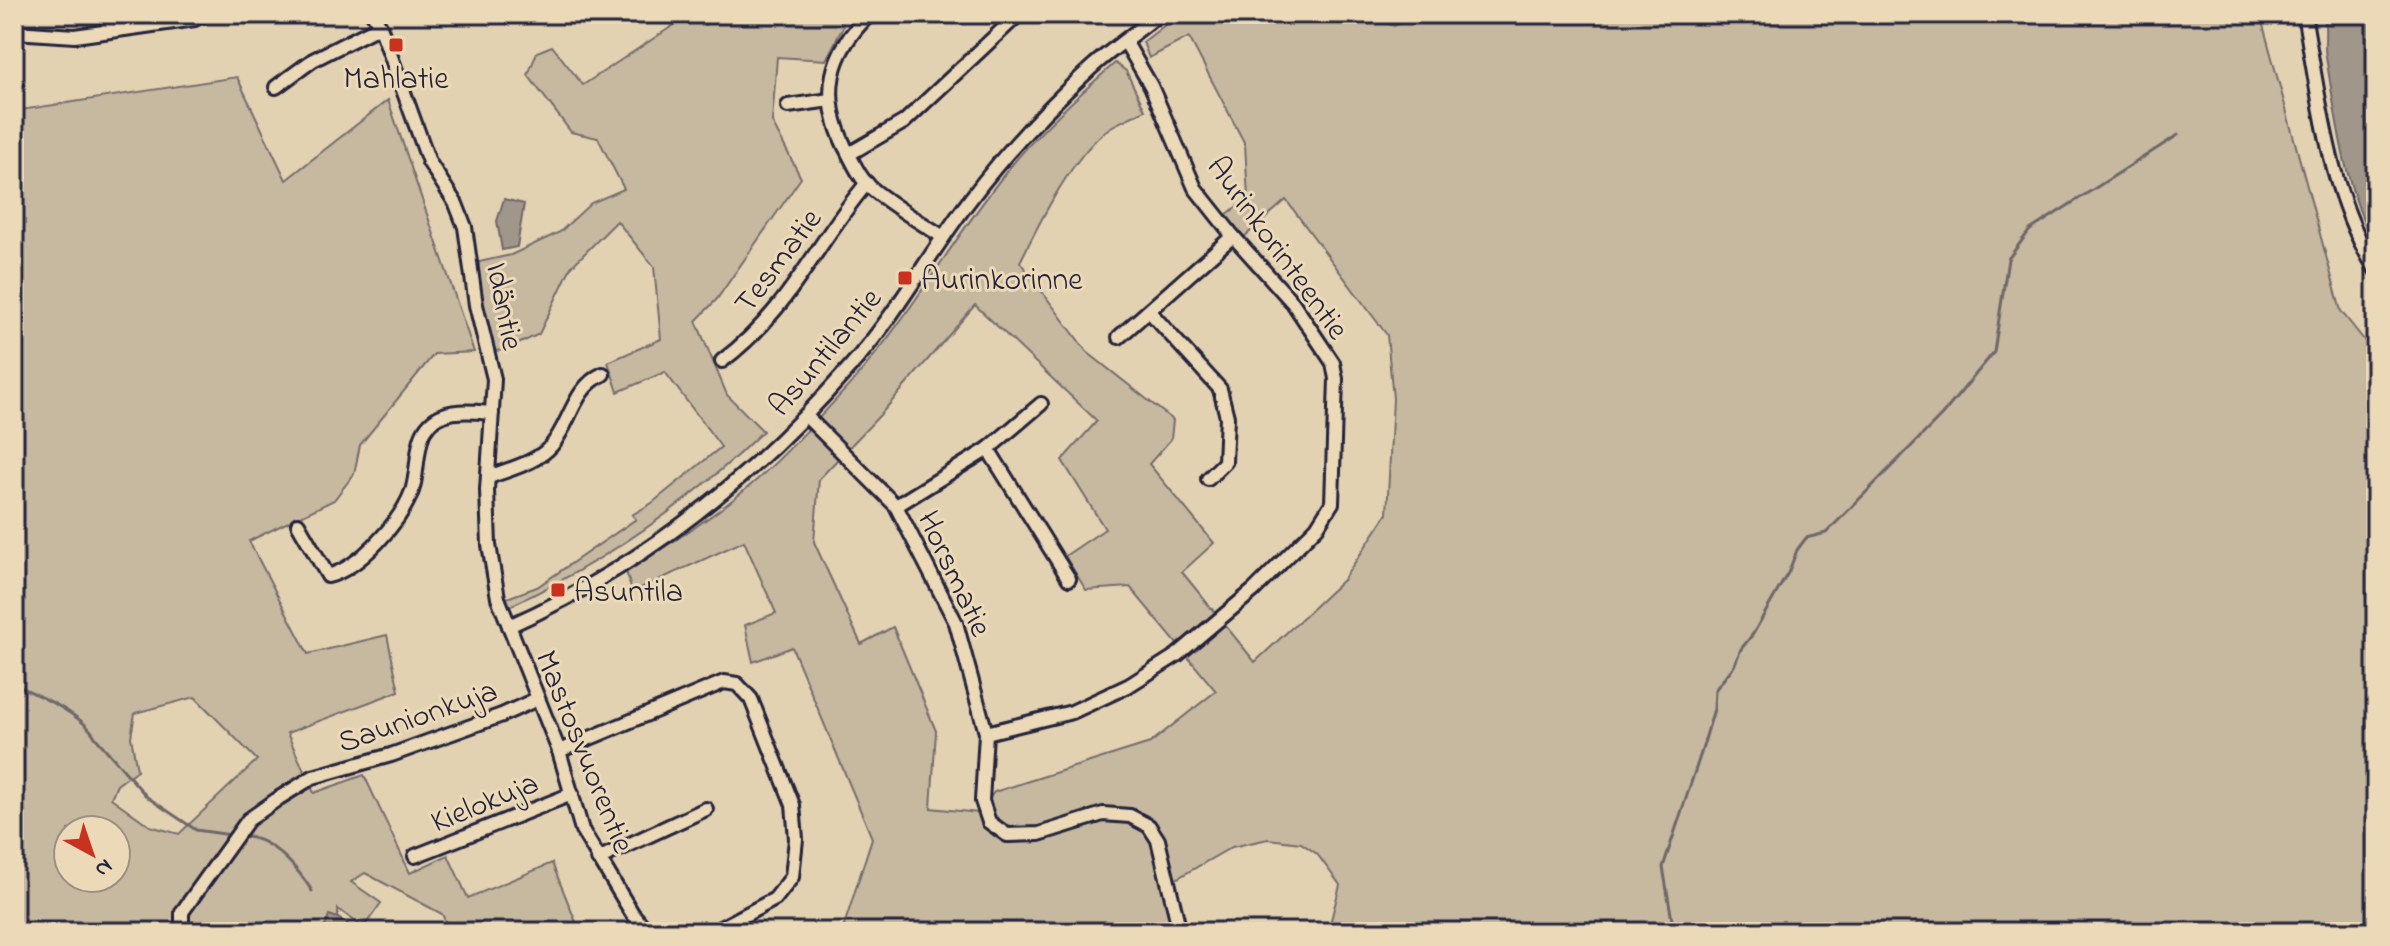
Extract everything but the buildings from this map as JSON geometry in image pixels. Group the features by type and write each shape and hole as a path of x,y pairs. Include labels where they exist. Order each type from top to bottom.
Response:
{"street":[{"path":"106,14 109,31"},
{"path":"14,32 75,36 195,19 204,14"},
{"name":"Idäntie","path":"373,14 429,162 456,204 465,227 476,305 494,379 487,490 488,532 494,582 509,626"},
{"path":"870,14 851,33 836,64 830,100 837,130 867,183 943,237"},
{"path":"849,154 904,122 1019,14"},
{"name":"Asuntilantie","path":"509,626 661,542 714,502 807,417 870,342 943,237 1001,162 1093,66 1159,14"},
{"path":"2304,14 2335,177 2357,237 2376,270"},
{"path":"276,87 313,60 380,26"},
{"name":"Aurinkorinteentie","path":"986,733 1072,712 1128,686 1177,655 1254,590 1317,527 1332,503 1336,379 1333,363 1293,303 1195,188 1151,86 1125,41"},
{"path":"788,106 830,100"},
{"name":"Tesmatie","path":"722,361 762,327 787,298 867,183"},
{"path":"1119,337 1233,236"},
{"path":"1149,311 1220,389 1227,417 1225,462 1208,479"},
{"path":"489,477 543,454 553,444 584,387 603,374"},
{"path":"896,506 988,449 1041,404"},
{"path":"298,524 328,576 343,572 358,561 399,517 412,490 424,431 441,415 463,410 492,413"},
{"name":"Horsmatie","path":"807,417 896,506 956,623 986,733 982,801 989,822 1007,835 1039,834 1103,814 1130,816 1149,826 1158,840 1180,932"},
{"path":"988,449 1069,579"},
{"name":"Mastosvuorentie","path":"509,626 559,751 582,830 632,913 648,932"},
{"path":"559,751 724,682 737,684 751,699 793,805 796,839 792,877 775,899 713,932"},
{"name":"Saunionkuja","path":"182,932 182,912 248,820 313,777 391,755 502,715 537,699"},
{"name":"Kielokuja","path":"415,856 572,794"},
{"path":"598,859 706,809"}],"shaded area":[{"path":"676,14 695,14 702,26 724,14 838,14 843,27 826,60 777,57 772,122 801,178 717,299 696,321 727,395 763,431 705,484 643,530 577,571 508,607 504,599 537,587 636,519 632,515 652,503 721,447 665,372 618,392 608,362 661,339 654,267 617,221 571,267 539,334 506,350 494,351 477,277 479,262 511,255 560,232 591,203 624,189 598,138 571,132 528,75 537,52 552,46 583,85 677,23"},
{"path":"1179,14 1372,14 1373,18 1394,26 1423,14 2260,14 2341,311 2376,355 2376,932 1323,932 1330,924 1340,885 1317,854 1301,843 1268,839 1232,847 1164,886 1175,932 842,932 872,838 792,647 753,662 745,625 776,613 744,541 632,592 626,571 732,500 801,437 875,355 1015,161 1063,110 1115,63 1126,71 1145,110 1111,127 1084,153 1059,189 1020,262 1087,352 1173,420 1171,439 1149,464 1214,543 1182,572 1255,662 1343,580 1387,514 1393,399 1387,335 1286,200 1243,238 1226,215 1248,198 1245,144 1189,37 1149,58 1143,42","holes":["975,305 1097,421 1062,460 1105,529 1065,556 1086,590 1130,587 1216,691 1150,743 994,792 979,813 931,808 936,731 893,627 861,644 814,542 819,479 880,415"]},
{"path":"2323,14 2376,14 2376,247 2356,202 2343,154 2326,57"},
{"path":"237,77 286,180 388,100 474,352 434,354 360,445 354,474 334,500 249,541 308,654 387,635 399,691 287,733 314,793 364,775 410,873 448,855 468,898 552,863 580,932 450,932 442,914 365,873 351,882 381,903 366,924 360,925 338,909 338,918 329,916 325,927 315,932 14,932 14,111","holes":["195,697 257,760 179,834 150,826 111,798 117,785 137,770 131,737 135,713"]},
{"path":"504,199 524,204 517,247 502,250 497,221"},
{"path":"329,915 359,932 315,932 325,927"}],"waterway":[{"path":"1674,932 1663,867 1702,750 1714,709 1715,690 1753,634 1789,571 1797,550 1806,538 1826,533 1942,415 1994,352 2008,259 2030,230 2178,135"},
{"path":"14,684 59,706 81,721 147,797 196,830 231,835"},
{"path":"246,837 275,849 293,865 312,891"}],"place":[{"name":"Mahlatie","path":"396,45"},
{"name":"Aurinkorinne","path":"905,278"},
{"name":"Asuntila","path":"558,590"}]}
